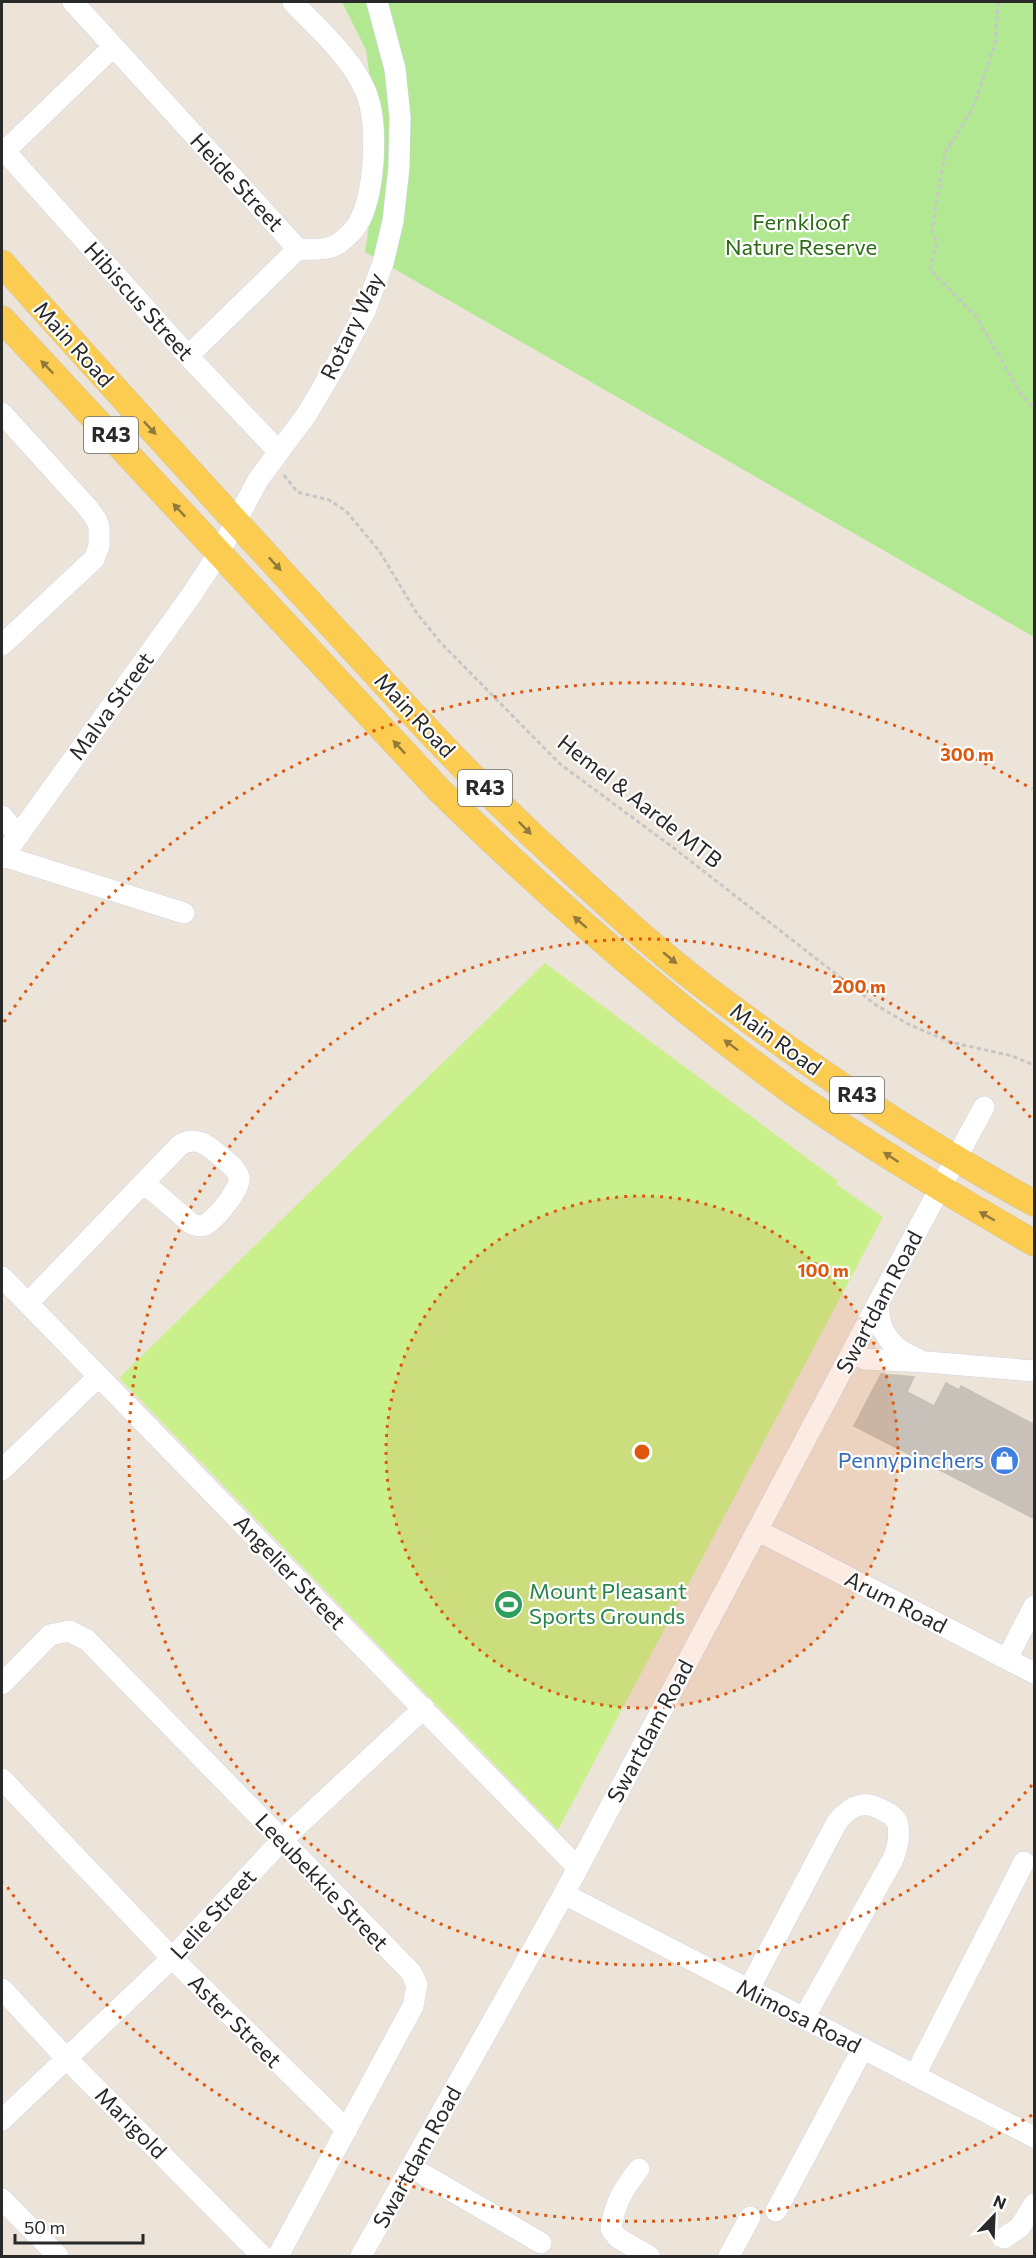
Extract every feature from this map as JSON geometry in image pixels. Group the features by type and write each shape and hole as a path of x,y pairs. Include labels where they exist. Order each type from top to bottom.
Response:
{"main road":[{"name":"Main Road","path":"2,263 411,712 533,836 600,897 714,994 835,1081 956,1159 1035,1203"},
{"name":"Main Road","path":"2,319 440,789 515,864 567,911 655,986 795,1094 940,1189 1035,1243"}],"street":[{"name":"Heide Street","path":"73,2 298,249 189,356"},
{"path":"293,2 356,73 366,92 373,130 373,158 368,197 359,221 349,235 337,244 321,250 298,249"},
{"name":"Rotary Way","path":"235,521 258,480 313,404 364,311 383,263 393,221 399,167 400,117 395,69 377,2"},
{"path":"3,149 113,47"},
{"name":"Hibiscus Street","path":"3,149 189,356 279,452"},
{"path":"2,413 88,508 99,527 99,546 94,559 2,645"},
{"name":"Malva Street","path":"2,857 190,597 219,553 235,521"},
{"path":"2,816 17,834"},
{"path":"2,857 184,913"},
{"name":"Swartdam Road","path":"361,2256 564,1894 984,1107"},
{"path":"28,1303 179,1146 189,1141 207,1144 235,1169 240,1179 237,1191 208,1223 198,1226 192,1224 144,1183"},
{"name":"Angelier Street","path":"2,1277 578,1868"},
{"path":"879,1301 879,1322 887,1338 902,1352 927,1362"},
{"path":"852,1352 865,1359 1035,1371"},
{"path":"2,1470 99,1376"},
{"name":"Arum Road","path":"757,1530 1035,1673"},
{"path":"1007,1659 1035,1606"},
{"name":"Leeubekkie Street","path":"2,1684 50,1635 69,1630 87,1640 411,1972 417,1985 413,2006 278,2256"},
{"name":"Lelie Street","path":"2,2120 172,1958 281,1841 424,1708"},
{"name":"Aster Street","path":"2,1779 172,1958 347,2130"},
{"path":"749,1989 837,1822 846,1810 857,1806 870,1804 883,1810 893,1816 898,1825 897,1849 804,2018"},
{"path":"915,2075 1024,1862"},
{"name":"Mimosa Road","path":"564,1894 1035,2137"},
{"name":"Marigold","path":"2,1989 67,2059 262,2256"},
{"path":"776,2211 862,2048"},
{"path":"411,2168 541,2243"},
{"path":"639,2169 622,2191 612,2215 611,2229 618,2238 649,2256"},
{"path":"2,2199 58,2256"},
{"path":"1004,2238 1020,2227 1035,2204"},
{"path":"729,2256 750,2217"}],"path":[{"path":"998,2 995,45 972,110 945,153 932,230 936,243 930,270 976,316 1019,391 1035,408"},
{"name":"Hemel & Aarde MTB","path":"279,452 285,478 291,486 297,492 329,500 346,511 380,552 416,612 441,643 560,764 675,849 876,1005 908,1024 950,1042 1012,1056 1035,1065"}],"green space":[{"name":"Fernkloof Nature Reserve","path":"342,2 1034,2 1034,637 365,252 380,152 366,50"},
{"name":"Mount Pleasant Sports Grounds","path":"545,963 838,1181 836,1184 883,1217 558,1830 119,1378"}],"building":[{"path":"881,1374 914,1377 907,1392 934,1406 946,1383 959,1390 961,1386 1035,1425 1035,1519 854,1426"}],"place":[{"name":"Pennypinchers","path":"1005,1460"},
{"name":"Mount Pleasant Sports Grounds","path":"508,1604"}]}
